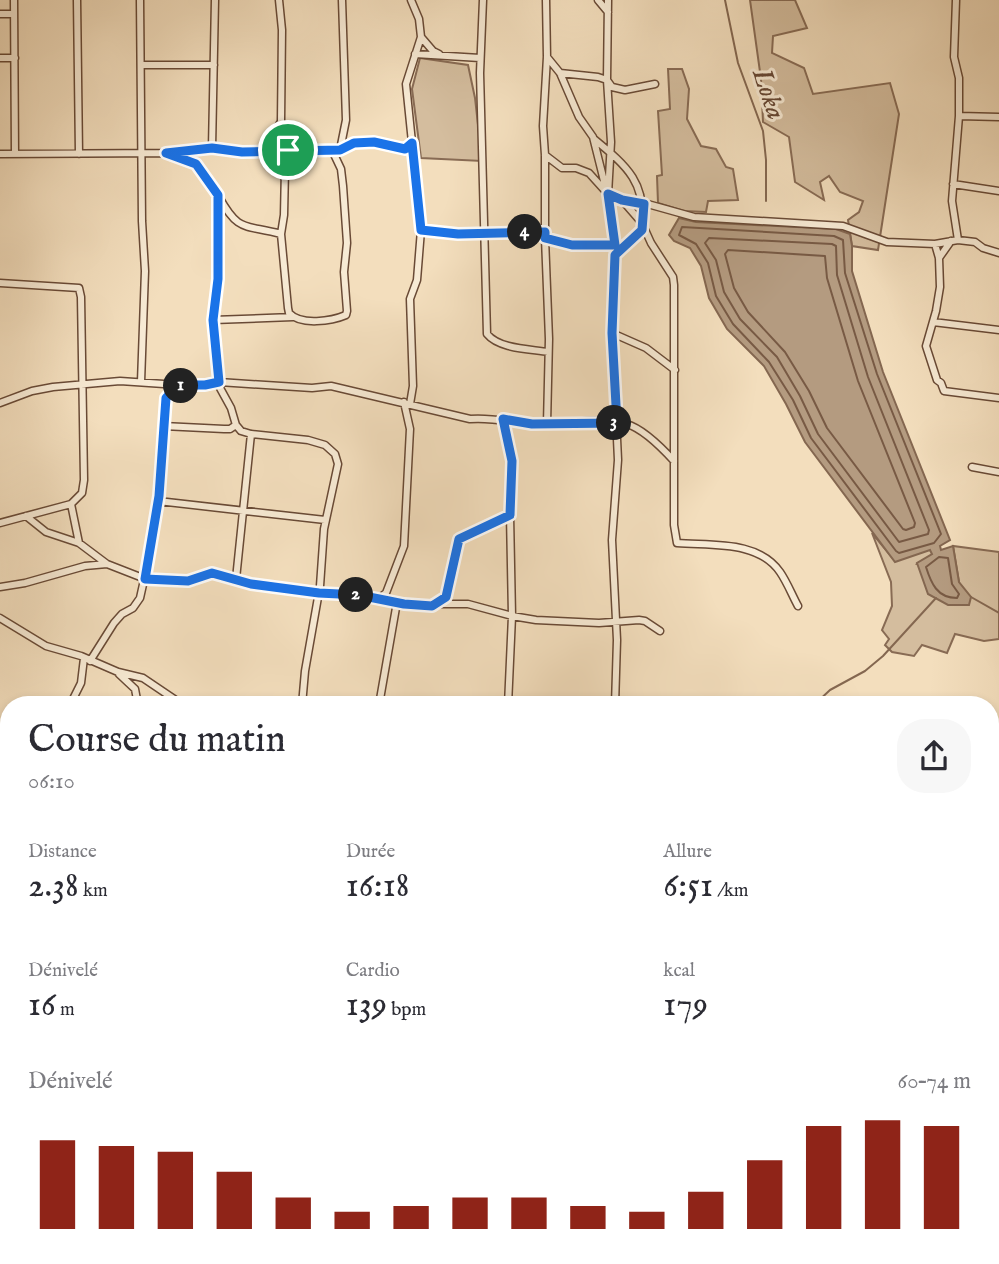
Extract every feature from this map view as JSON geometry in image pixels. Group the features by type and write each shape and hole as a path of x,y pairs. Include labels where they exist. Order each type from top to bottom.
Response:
{"street":[{"path":"14,0 15,154"},
{"path":"77,0 79,154"},
{"path":"140,0 145,271 141,382"},
{"path":"212,148 215,0"},
{"path":"279,0 282,30 281,121 288,150 281,234 289,313 298,320 330,319 343,316 347,312 344,272 348,243 343,186 336,150 346,120 342,0"},
{"path":"378,599 386,593 393,579 404,546 410,429 407,403 414,386 410,299 417,280 421,230 406,84 421,37 419,19 411,0"},
{"path":"483,0 480,58 487,334 492,340 548,352"},
{"path":"546,0 547,57 543,125 547,424"},
{"path":"598,0 608,12"},
{"path":"608,0 607,80 611,152 608,194"},
{"path":"939,258 954,240 953,184 960,116 959,85 954,57 956,0"},
{"path":"0,14 14,14"},
{"path":"421,37 433,51 445,56"},
{"path":"415,54 480,58"},
{"path":"547,57 560,73 579,117 593,138 611,152 632,176 644,204 642,230 615,255"},
{"path":"0,58 15,58"},
{"path":"141,65 214,65"},
{"path":"560,73 591,75 607,80 612,87 625,90 655,85"},
{"path":"960,116 999,117"},
{"path":"262,151 281,121"},
{"path":"593,138 608,194 615,245 612,333 618,460 612,540 617,653 615,696"},
{"path":"0,154 166,153 212,148 242,152 336,150 354,143 374,142 405,149 412,143"},
{"path":"166,153 196,164 238,224 281,234"},
{"path":"545,155 562,168 589,173 608,194 622,200 694,217 838,225 887,242 975,242 983,248 999,253"},
{"path":"953,184 999,191"},
{"path":"218,195 218,279 213,320 219,382 236,425 241,431 251,434 308,440 325,445 335,454 338,464 326,520 319,593 303,696"},
{"path":"622,200 642,223 651,243 673,277 674,525 677,543 726,545 759,554 779,570 798,606"},
{"path":"421,230 442,233 545,235 572,245 615,245"},
{"path":"935,244 939,258 940,287 926,346 936,380 944,387 944,391 999,398"},
{"path":"0,283 79,288 83,488 82,493 71,504 0,523"},
{"path":"213,320 293,317"},
{"path":"933,321 999,330"},
{"path":"612,333 646,348 675,370"},
{"path":"0,403 32,391 120,381 178,385 219,382 312,388 331,386 459,417 547,424 617,423 634,428 658,445 674,461"},
{"path":"75,696 87,659 114,623 122,614 133,608 140,598 158,501 166,398 178,385"},
{"path":"503,419 512,461 512,616 508,696"},
{"path":"163,426 230,429 236,425"},
{"path":"236,579 251,434"},
{"path":"972,467 999,472"},
{"path":"158,501 326,520"},
{"path":"71,504 79,543"},
{"path":"432,606 446,597 459,539 510,515"},
{"path":"26,516 46,532 79,543 107,564 145,579 188,581 212,573 251,584 319,593 359,595 432,606 468,604 536,620 599,623 615,620 645,621 660,631"},
{"path":"0,587 85,566 107,564"},
{"path":"381,696 397,602"},
{"path":"0,618 46,646 87,659 118,673 144,678 170,696"},
{"path":"118,673 135,689 136,696"}],"shaded area":[{"path":"750,0 795,0 807,28 773,36 772,53 804,68 813,94 890,83 899,114 878,250 852,246 848,220 859,212 863,201 840,192 829,176 820,182 824,200 795,182 789,137 763,122 761,79"},
{"path":"420,58 468,65 475,98 482,161 421,158 412,89"},
{"path":"668,69 682,69 689,89 687,119 701,146 716,149 726,167 733,169 738,200 708,201 706,212 684,211 658,203 657,176 662,175 658,111 670,109"},
{"path":"872,533 895,561 930,549 933,554 917,564 959,582 953,546 999,552 999,639 984,641 955,634 947,653 922,645 914,656 892,652 885,645 889,639 882,630 892,606 891,582"}],"water":[{"path":"679,218 696,222 836,229 850,234 852,271 883,372 950,540 940,546 941,550 953,546 959,582 971,597 969,605 948,605 928,594 917,563 932,554 930,550 895,562 805,442 764,366 727,329 709,298 701,266 690,248 674,241 669,235"}],"waterway":[{"name":"Loka","path":"725,0 738,63 763,131 766,201"},
{"path":"971,597 999,613"},
{"path":"824,696 865,671 883,656 936,598"}],"route":[{"path":"374,142 405,149 412,143 421,230 485,234 545,232 545,238 572,245 615,245 608,194 644,204 642,230 615,255 612,333 617,423 556,425 503,419 512,461 510,515 459,539 446,597 432,606 404,604 359,595 251,584 212,573 188,581 145,579 159,496 166,398 178,385 219,382 213,320 218,279 218,195 196,164 166,153 212,148 242,152 288,150 340,150 354,143 374,142"}]}
